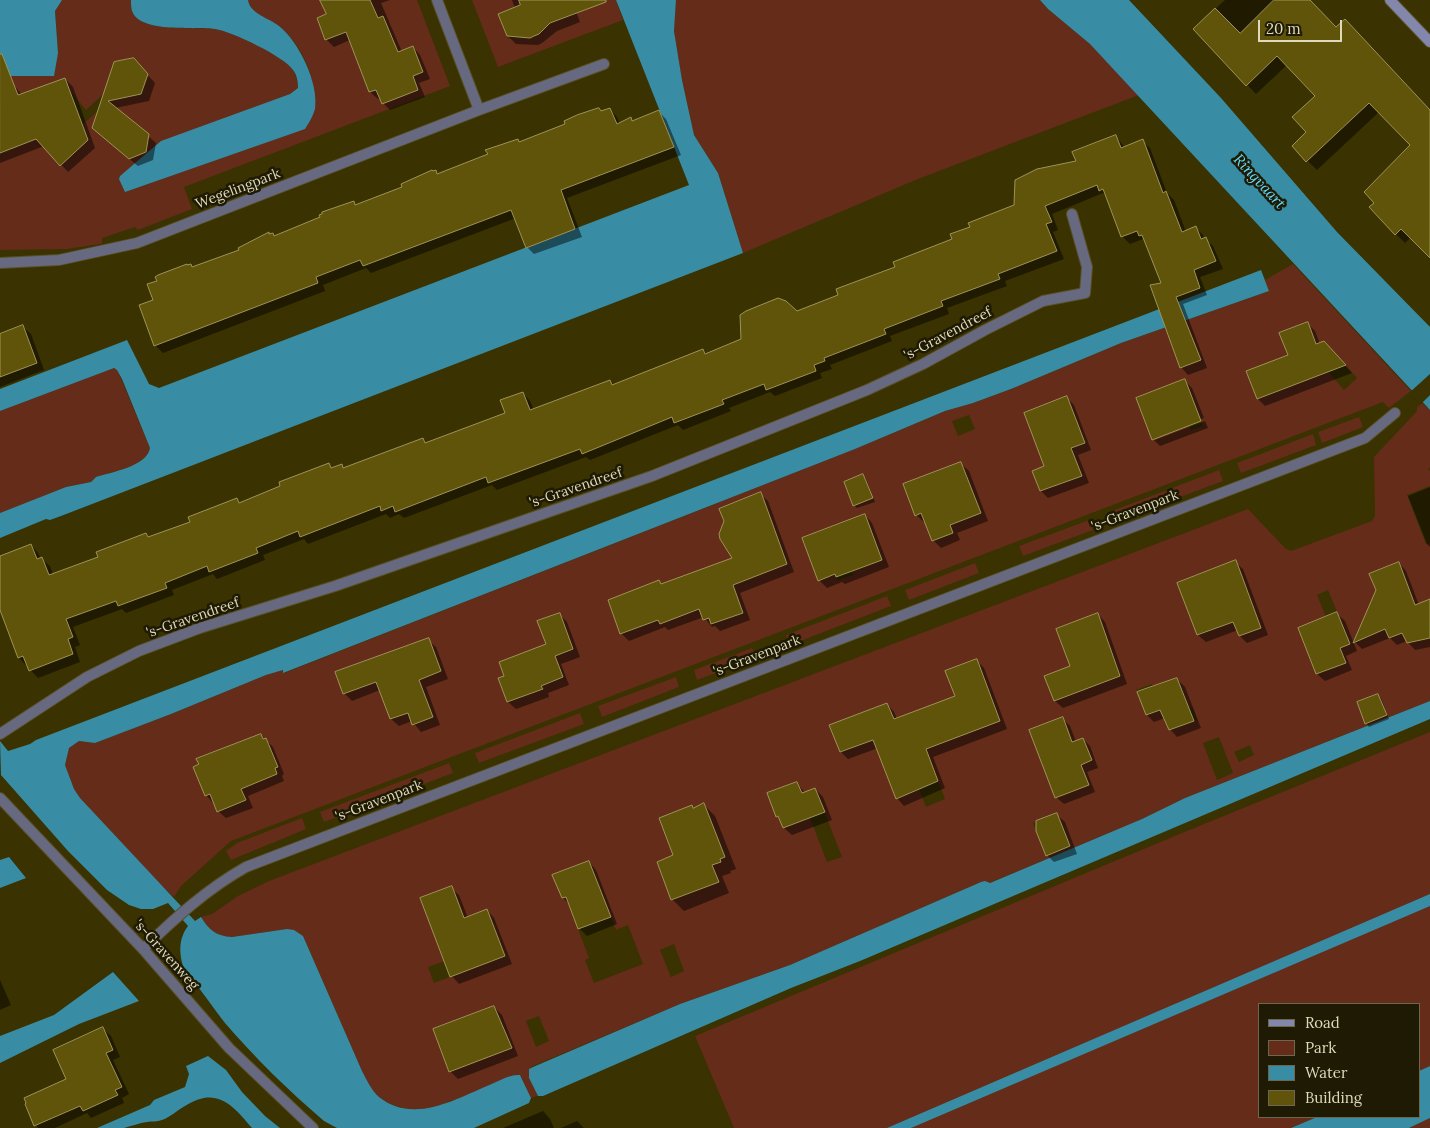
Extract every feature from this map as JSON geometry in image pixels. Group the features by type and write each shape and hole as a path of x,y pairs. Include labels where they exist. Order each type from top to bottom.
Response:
{"street":[{"path":"437,0 479,110"},
{"path":"1390,0 1430,42"},
{"name":"Wegelingpark","path":"0,263 59,260 136,243 479,110 604,64"},
{"name":"'s-Gravendreef","path":"0,734 87,677 139,651 200,628 335,586 652,476 867,390 923,364 1043,301 1085,293 1087,267 1072,214"},
{"name":"'s-Gravenpark","path":"143,949 181,912 208,891 246,867 1365,438 1395,413"},
{"name":"'s-Gravenweg","path":"0,798 143,949 229,1048 313,1128"}],"green space":[{"path":"62,0 131,0 132,11 137,18 146,23 170,28 207,28 223,31 245,39 280,58 295,74 298,88 290,94 161,142 119,177 308,124 313,112 314,99 310,72 304,59 289,36 280,27 256,13 249,5 248,0 320,0 326,14 317,18 325,40 384,18 377,19 370,0 417,0 450,86 184,187 192,209 138,230 135,227 102,238 102,244 67,249 0,250 0,153 36,139 60,165 73,133 117,94 121,98 141,94 148,74 134,58 114,62 107,83 111,87 86,110 71,92 65,78 18,95 0,79 58,53 55,11","holes":["413,46 423,72 413,76 418,89 382,103 376,90 369,92 359,66","134,122 149,134 146,152 129,159 115,147 118,129"]},
{"path":"472,0 519,0 520,5 498,14 508,39 523,34 529,38 539,34 541,27 573,15 568,0 616,0 623,20 498,67"},
{"path":"676,0 1040,0 1090,44 1139,95 918,179 743,253 718,173 694,135 674,31"},
{"path":"1293,264 1411,391 1389,408 1383,402 231,841 181,886 174,897 151,876 74,789 65,765 69,748 79,741 95,743 266,675 283,670 284,673 855,449 945,411 1011,389 1121,343 1269,291 1265,280","holes":["1308,322 1316,344 1325,342 1357,378 1344,390 1324,367 1303,375 1305,381 1257,399 1246,371 1288,355 1280,333","1191,336 1201,360 1180,368 1171,344","1185,379 1203,426 1191,430 1189,425 1152,439 1136,398","1067,396 1085,443 1071,448 1082,476 1040,491 1032,471 1044,466 1024,413","969,415 975,429 958,436 952,421","961,462 981,513 950,525 953,533 932,541 921,513 915,515 908,496 914,494 910,482","863,475 873,498 853,505 844,482","761,492 769,515 758,519 777,568 746,580 740,568 728,573 743,612 712,624 709,618 703,620 697,601 703,599 693,573 724,561 725,563 737,559 732,546 726,545 720,539 721,529 725,525 719,509","865,514 882,560 852,571 853,575 837,580 835,575 818,581 803,541 819,535 819,531","659,580 673,618 660,623 658,620 620,634 608,600","560,613 573,649 555,656 562,677 541,686 542,689 507,702 498,678 504,675 499,662 546,644 537,621","429,639 441,671 419,680 433,717 412,725 408,713 390,719 376,682 343,694 336,672","261,734 263,739 266,738 278,767 275,768 277,774 254,783 251,777 239,783 246,800 217,811 210,794 205,796 193,767 199,764 196,759 225,748 227,753 239,748 238,743"]},
{"path":"112,368 117,369 150,448 147,454 136,464 96,477 91,482 66,487 0,513 0,411"},
{"path":"1422,403 1430,410 1430,467 1428,469 1430,471 1430,486 1407,495 1426,544 1430,543 1430,599 1411,608 1403,572 1401,567 1398,568 1395,563 1369,574 1377,593 1380,619 1389,638 1402,633 1404,637 1414,642 1430,630 1430,701 1185,798 1142,819 989,883 981,882 790,965 680,1004 533,1066 529,1069 529,1078 538,1096 531,1098 521,1076 435,1107 411,1109 395,1106 387,1102 380,1098 369,1085 303,936 287,929 232,937 226,936 214,932 201,917 212,914 238,896 269,881 1248,509 1285,548 1291,551 1372,521 1375,516 1374,457 1417,411 1417,407","holes":["1236,560 1261,628 1239,636 1233,622 1197,635 1177,583","1328,590 1347,636 1347,645 1340,648 1345,663 1316,674 1298,628 1326,617 1317,595","1098,613 1120,676 1054,701 1044,676 1059,670 1062,675 1072,671 1056,629","976,659 1000,721 949,740 936,704 955,696 946,671","1177,678 1189,708 1192,707 1197,720 1169,730 1161,709 1146,715 1136,690","1378,694 1387,715 1365,724 1357,702","887,703 894,719 922,740 945,799 926,807 919,789 896,799 873,740 840,752 829,725","1063,717 1089,785 1055,798 1030,730","1219,737 1233,773 1217,780 1203,743","1250,745 1254,755 1239,762 1234,752","797,782 802,793 815,788 842,857 827,862 810,818 784,828 768,793","704,803 725,857 711,863 719,882 671,900 657,862 673,855 693,808","1057,813 1070,846 1046,855 1033,823","589,861 616,930 628,925 643,964 594,983 585,960 589,958 566,897 562,898 553,875","487,909 505,956 434,983 428,967 460,956 464,918","674,944 684,971 671,977 660,950","494,1006 509,1044 449,1072 433,1029","539,1016 549,1041 536,1047 526,1021"]},
{"path":"1359,417 1363,427 1322,443 1318,432"},
{"path":"1313,434 1316,445 1241,473 1237,463"},
{"path":"1219,470 1223,481 1116,521 1112,511"},
{"path":"1089,520 1093,530 1023,556 1019,546"},
{"path":"975,563 979,573 909,600 905,590"},
{"path":"887,596 891,606 790,645 786,635"},
{"path":"752,648 756,658 697,680 694,670"},
{"path":"676,677 679,687 602,717 598,706"},
{"path":"580,713 584,724 479,763 475,753"},
{"path":"1430,732 1430,1066 1420,1071 1420,1003 1258,1003 1258,1118 1315,1118 1291,1128 734,1128 695,1036"},
{"path":"449,763 453,773 324,822 320,812"},
{"path":"302,818 306,829 231,860 226,851 237,843"},
{"path":"1430,1118 1430,1128 1409,1128"}],"water":[{"path":"0,0 62,0 55,11 58,53 54,76 8,76 0,79"},
{"path":"131,0 248,0 252,9 275,23 286,33 294,42 306,64 314,87 315,109 305,129 125,192 119,179 120,176 161,141 290,94 298,88 293,70 280,58 257,45 233,34 215,29 170,28 146,23 137,18 132,11"},
{"path":"616,0 676,0 674,31 694,135 718,173 743,253 0,538 0,513 66,487 91,482 96,477 136,464 143,459 150,448 122,379 114,368 0,411 0,389 127,340 149,384 159,388 689,185"},
{"name":"Ringvaart","path":"1040,0 1129,0 1221,98 1337,232 1430,327 1430,410 1090,44"},
{"path":"1261,270 1269,291 1121,343 1011,389 945,411 855,449 283,673 283,670 266,675 95,743 79,741 69,748 65,765 74,789 80,798 195,921 201,917 214,932 232,937 287,929 294,930 303,936 362,1071 371,1088 379,1097 392,1105 406,1109 433,1107 447,1103 507,1077 520,1075 531,1098 529,1103 474,1128 337,1128 324,1121 248,1049 225,1023 190,977 187,977 180,951 182,938 188,926 168,903 153,909 141,909 129,905 107,890 68,851 1,775 0,741 8,751 30,744 36,740"},
{"path":"1430,701 1430,719 860,961 791,988 543,1096 538,1096 529,1078 529,1069 533,1067 680,1004 790,965 981,882 990,883 1142,819 1185,798"},
{"path":"9,857 26,878 0,888 0,860"},
{"path":"1430,894 1430,906 911,1128 887,1128"},
{"path":"113,972 139,1001 79,1024 0,1063 0,1036 54,1015"},
{"path":"208,1056 226,1070 242,1092 265,1116 280,1128 252,1128 223,1100 206,1098 196,1100 160,1121 144,1122 124,1128 97,1128 150,1105 154,1100 185,1087 189,1074 186,1066"},
{"path":"1430,1066 1430,1118 1409,1128 1291,1128 1315,1118 1420,1118 1420,1071"}],"pier":[{"path":"1430,374 1430,395 1420,405 1409,393"}],"building":[{"path":"320,0 370,0 378,18 383,16 398,52 413,46 423,72 413,76 418,90 382,104 376,90 369,92 346,32 325,40 317,18 326,14"},
{"path":"519,0 606,0 606,2 550,23 539,34 530,38 507,36 498,14 520,5"},
{"path":"1274,0 1310,0 1336,27 1345,19 1430,110 1430,258 1401,229 1395,235 1369,207 1374,203 1364,192 1410,145 1369,103 1306,162 1292,146 1306,132 1292,117 1315,96 1277,56 1246,86 1193,29 1215,8 1240,33"},
{"path":"0,54 2,54 18,95 65,78 88,140 60,166 36,139 0,153"},
{"path":"134,58 148,74 141,94 108,101 149,134 146,152 129,159 92,128 114,62"},
{"path":"599,108 601,111 610,108 617,124 631,117 632,121 659,110 674,147 561,190 575,229 526,248 511,210 363,266 360,260 316,277 318,283 154,346 139,305 153,300 147,284 157,281 155,277 158,275 187,264 191,264 192,267 239,250 238,248 269,232 269,234 273,233 274,236 320,217 319,215 322,212 354,201 355,205 402,187 401,184 432,170 436,170 437,174 488,154 485,150 518,139 519,142 565,124 564,121 577,115"},
{"path":"1116,135 1121,148 1143,139 1163,193 1166,191 1182,232 1196,226 1201,239 1206,237 1216,261 1194,270 1200,288 1176,297 1201,360 1180,368 1150,285 1161,283 1142,235 1139,236 1137,231 1121,237 1103,189 1099,191 1097,185 1045,206 1052,222 1046,224 1057,251 998,274 1000,279 941,301 943,306 884,329 886,334 824,358 825,361 814,365 816,371 766,390 764,384 722,400 724,404 674,423 672,417 582,454 580,449 488,483 486,477 395,512 393,506 381,511 380,506 300,537 298,531 256,548 258,553 209,572 207,566 165,583 167,588 118,606 116,601 66,619 73,637 68,639 73,654 29,671 23,656 18,658 0,610 0,556 31,544 37,559 42,557 49,575 98,557 96,552 146,533 148,537 190,522 188,517 237,498 239,503 280,486 279,482 329,463 331,468 342,464 343,468 423,438 425,443 505,413 500,400 523,392 530,410 610,380 612,385 703,349 705,354 741,339 740,315 746,311 778,298 786,301 797,311 838,295 836,289 895,267 893,262 952,239 950,234 970,227 968,223 1014,205 1015,180 1037,169 1076,161 1072,152"},
{"path":"1308,322 1316,344 1324,341 1346,365 1257,399 1246,371 1288,355 1279,333"},
{"path":"23,325 37,363 0,377 0,334"},
{"path":"1185,379 1201,421 1152,440 1136,398"},
{"path":"1067,396 1085,443 1071,448 1082,476 1040,491 1032,471 1044,466 1024,413"},
{"path":"961,462 981,513 950,525 953,533 932,541 921,513 915,516 903,484"},
{"path":"863,474 873,498 853,506 844,482"},
{"path":"761,492 787,564 733,585 743,613 711,624 709,618 703,620 699,609 660,624 658,620 620,634 608,600 659,580 661,584 732,558 720,539 719,534 724,521 719,509"},
{"path":"865,514 882,560 836,577 835,574 818,581 802,538"},
{"path":"1236,560 1261,628 1239,636 1233,622 1197,635 1177,583"},
{"path":"1399,562 1415,605 1430,599 1430,638 1407,643 1402,633 1389,638 1385,629 1353,643 1376,590 1369,574"},
{"path":"1337,612 1350,644 1340,648 1346,663 1316,674 1298,628"},
{"path":"560,613 573,649 555,656 563,677 541,686 543,689 507,702 498,678 504,676 499,662 546,644 537,621"},
{"path":"1098,613 1120,676 1054,701 1044,676 1070,666 1056,629"},
{"path":"429,638 441,671 419,680 433,717 412,725 408,713 390,719 376,682 343,694 335,672"},
{"path":"977,659 1000,721 926,749 938,781 896,799 873,740 840,752 829,725 887,703 894,719 955,696 945,671"},
{"path":"1177,678 1194,721 1169,730 1160,710 1146,715 1137,692"},
{"path":"1378,694 1387,715 1365,724 1357,702"},
{"path":"1063,717 1072,742 1083,738 1092,760 1081,765 1089,785 1055,798 1029,730"},
{"path":"261,734 263,739 266,738 278,767 275,768 277,774 241,789 246,800 217,812 210,794 205,796 193,767 199,764 196,759"},
{"path":"797,782 802,793 815,788 825,812 783,828 778,816 776,817 767,793"},
{"path":"704,803 725,857 720,859 721,862 712,865 719,882 671,900 657,862 673,855 659,818 692,805 693,808"},
{"path":"1057,813 1070,846 1046,856 1036,831 1036,821"},
{"path":"589,861 611,917 578,929 566,897 562,898 552,875"},
{"path":"452,886 464,918 487,909 505,956 450,977 420,898"},
{"path":"494,1006 512,1048 449,1072 433,1029"},
{"path":"103,1027 113,1050 106,1053 122,1087 115,1090 118,1095 83,1111 80,1106 34,1126 24,1098 66,1079 53,1050"}]}
